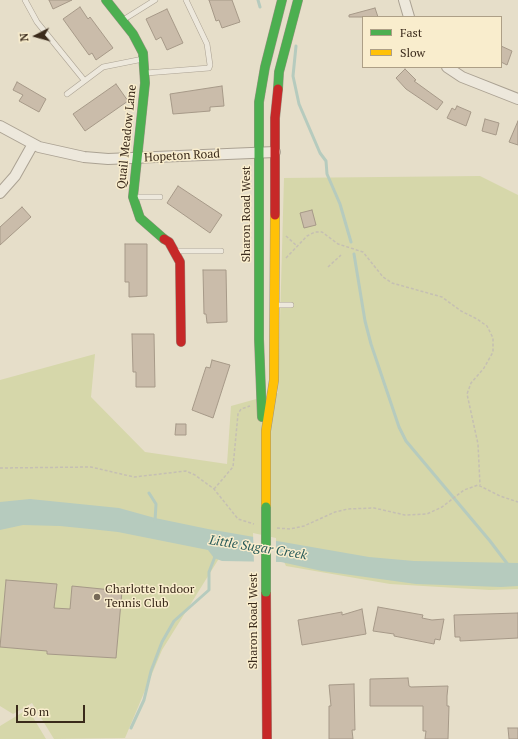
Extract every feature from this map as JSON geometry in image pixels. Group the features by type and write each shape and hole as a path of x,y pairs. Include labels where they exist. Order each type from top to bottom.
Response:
{"main road":[{"name":"Quail Meadow Lane","path":"106,0 137,40 144,59 145,73 133,197 136,208 144,222 169,242 176,251 181,269 181,342"},
{"name":"Sharon Road West","path":"266,431 262,418 259,338 259,102 264,68 282,0"},
{"name":"Sharon Road West","path":"267,739 266,431 274,380 275,118 279,72 298,0"}],"street":[{"path":"404,0 409,16"},
{"path":"448,68 462,77 518,98"},
{"name":"Hopeton Road","path":"0,126 33,144 61,153 84,157 136,158 275,152"},
{"path":"0,193 15,176 33,144"}],"lane":[{"path":"26,0 37,22 84,80"},
{"path":"122,21 155,0"},
{"path":"145,73 209,68 207,44 186,0"},
{"path":"68,94 84,80 103,67 144,59"},
{"path":"133,197 160,197"},
{"path":"176,251 221,251"},
{"path":"274,305 291,305"}],"path":[{"path":"282,232 297,246"},
{"path":"282,262 311,233 325,233 341,245 363,252 383,277 392,283 442,297 461,311 478,319 487,326 493,338 492,356 471,383 467,394 478,444 480,486"},
{"path":"328,267 341,256"},
{"path":"214,489 232,467 238,414 243,408 252,406"},
{"path":"0,468 91,467 134,477 183,471 195,475 214,489 221,497"},
{"path":"328,515 348,509 374,508 416,516 434,512 461,492 480,486 500,496 518,502"}],"green space":[{"path":"480,176 518,195 518,589 490,590 390,584 286,566 279,551 228,544 162,650 125,738 54,739 32,703 13,714 0,706 0,380 95,354 91,397 145,452 227,464 231,406 278,393 284,178"},
{"path":"28,709 46,739 0,739 0,726"}],"water":[{"name":"Little Sugar Creek","path":"30,499 119,508 155,518 208,529 369,557 414,561 518,563 518,586 501,587 416,584 322,571 281,562 222,561 214,558 208,550 118,532 60,526 23,525 0,530 0,502"}],"pier":[{"path":"253,533 276,538 276,564 254,564"}],"building":[{"path":"49,0 72,0 53,9"},
{"path":"209,0 232,0 240,22 222,28 219,20 216,21"},
{"path":"80,7 88,19 90,17 113,48 96,60 92,53 89,55 63,19"},
{"path":"375,8 378,16 349,17 349,15"},
{"path":"167,9 183,43 167,50 161,37 156,40 146,19"},
{"path":"502,46 512,51 507,65 502,62"},
{"path":"405,69 416,80 414,81 443,102 437,110 406,89 396,78"},
{"path":"17,82 46,99 39,112 19,101 23,95 13,90"},
{"path":"116,84 128,101 85,131 73,114"},
{"path":"222,86 224,106 210,107 210,111 173,114 170,94"},
{"path":"457,106 471,112 466,126 447,118 452,108 455,110"},
{"path":"485,119 499,123 496,135 482,131"},
{"path":"518,121 518,145 509,142"},
{"path":"178,186 222,215 210,233 167,203"},
{"path":"22,207 31,217 0,245 0,227"},
{"path":"312,210 316,225 304,228 300,213"},
{"path":"125,244 147,244 147,296 129,297 129,282 125,282"},
{"path":"203,270 226,270 227,322 207,323 206,314 204,314"},
{"path":"132,334 154,334 155,387 136,387 136,372 133,372"},
{"path":"212,360 230,365 213,418 192,410 206,367 210,368"},
{"path":"176,424 186,424 186,435 175,435"},
{"path":"6,580 57,584 54,608 70,609 72,586 122,591 116,658 47,654 47,651 0,647"},
{"path":"378,607 423,615 422,618 432,620 444,619 440,640 435,639 434,644 394,636 394,634 373,631"},
{"path":"362,609 366,634 302,645 298,620 342,612 342,615"},
{"path":"518,613 518,638 460,641 460,637 455,637 454,615"},
{"path":"408,678 409,686 411,687 448,686 448,739 425,739 426,731 423,731 423,706 370,706 370,679"},
{"path":"354,684 355,730 352,730 353,739 329,739 329,706 331,706 329,685"},
{"path":"508,728 518,728 518,739 509,739"}],"waterway":[{"path":"258,0 260,7"},
{"path":"296,46 293,76 299,104 320,153 326,161 327,174 340,204 351,242"},
{"path":"354,254 365,321 371,344 399,427 406,441 490,541 509,566"},
{"path":"149,493 156,504 155,521"},
{"name":"Little Sugar Creek","path":"131,728 144,700 151,671 162,642 174,621 209,590 209,572 216,554"}],"traffic: fast":[{"path":"106,0 133,34 143,53 145,83 133,197 140,218 164,239"},
{"path":"262,417 259,339 259,102 265,67 282,0"},
{"path":"278,89 279,72 298,0"},
{"path":"266,507 266,592"}],"traffic: slow":[{"path":"266,507 266,431 274,380 275,215"}],"traffic: jam":[{"path":"275,215 275,118 278,89"},
{"path":"164,239 169,242 180,262 181,342"},
{"path":"266,592 267,739"}],"place":[{"name":"Charlotte Indoor Tennis Club","path":"97,597"}]}
